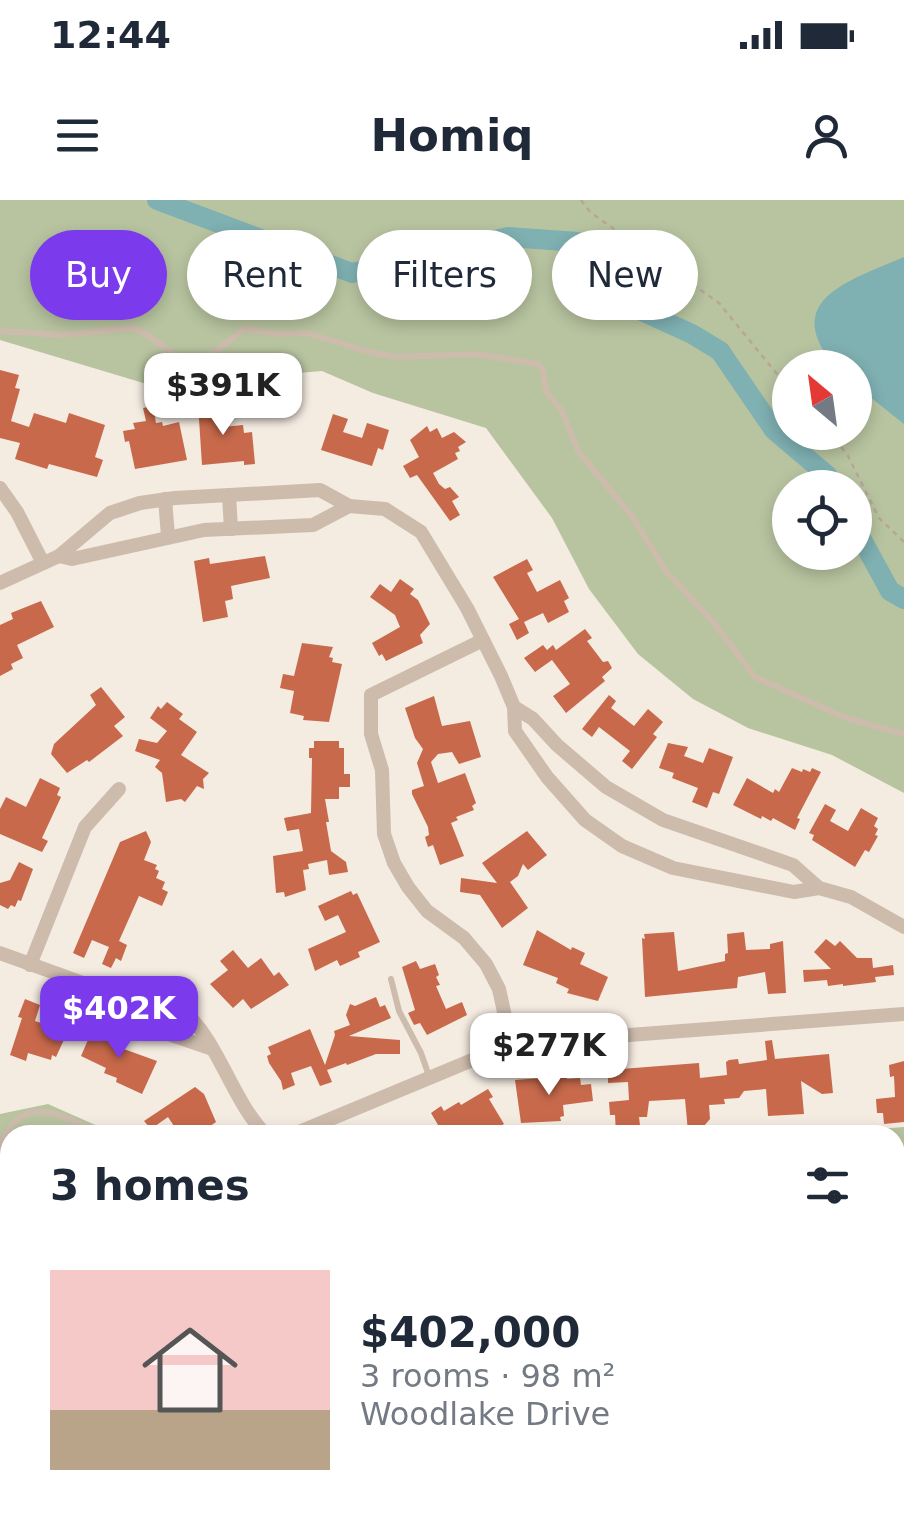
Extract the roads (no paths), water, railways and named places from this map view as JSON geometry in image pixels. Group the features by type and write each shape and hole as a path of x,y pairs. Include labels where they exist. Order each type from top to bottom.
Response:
{"street":[{"path":"0,488 43,564"},
{"path":"0,583 59,556 110,513 140,503 320,490 349,506 385,509 421,532 482,640 514,707 515,731 547,777 585,820 622,846 674,868 794,892 819,888"},
{"path":"229,495 231,528"},
{"path":"166,499 168,536"},
{"path":"59,556 72,558 168,536 231,528 313,525 349,506"},
{"path":"482,640 371,694 371,734 382,770 384,834 394,863 427,911 464,938 486,964 499,988 512,1044"},
{"path":"514,707 534,719 557,745 620,795 663,820 793,865 819,888 851,898 904,928"},
{"path":"30,965 85,827 120,789"},
{"path":"0,953 116,995 153,993 174,1002 195,1020 260,1125"},
{"path":"116,995 143,1020 210,1048"},
{"path":"316,1125 512,1044 904,1014"}],"lane":[{"path":"0,331 62,335 133,328 169,352 188,358 214,353 244,330 308,334 395,356 476,354 535,362 542,368 546,391 562,411 578,451 631,514 666,571 714,623 755,677 846,718 904,734"},
{"path":"391,980 399,1011 430,1078"},
{"path":"13,1125 28,1112 57,1114 80,1125"}],"water":[{"path":"904,257 904,424 872,399 872,350 824,350 820,344 815,325 818,309 828,296 863,274"}],"waterway":[{"path":"157,200 352,273 508,237 578,242 637,309 720,351 774,430 821,470"},
{"path":"872,558 890,591 904,599"}]}
